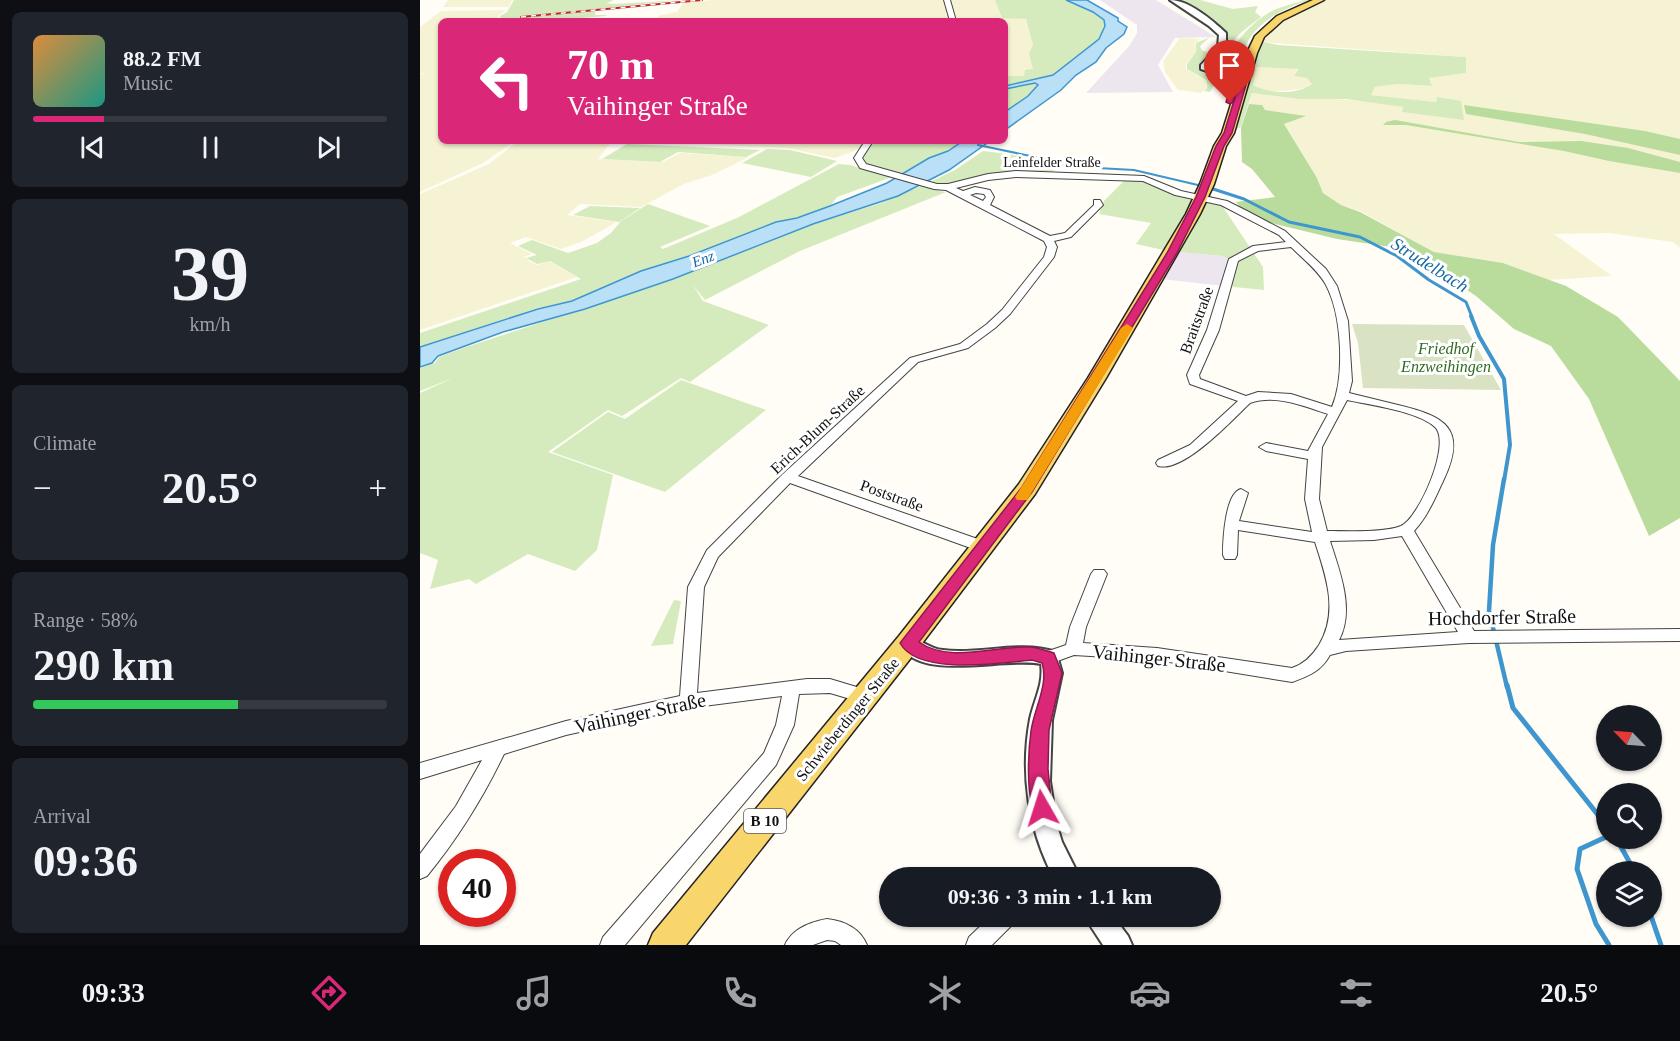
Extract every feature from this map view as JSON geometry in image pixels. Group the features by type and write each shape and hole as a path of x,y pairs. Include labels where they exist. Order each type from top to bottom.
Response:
{"main road":[{"name":"B 10","path":"1243,75 1247,46 1257,32 1284,12 1313,0"},
{"name":"B 10","path":"1243,75 1255,45 1269,26 1288,14 1320,0"},
{"name":"Schwieberdinger Straße","path":"665,945 908,643 1027,489 1172,253 1204,191 1220,146 1228,133 1243,75"}],"street":[{"path":"947,0 952,18"},
{"path":"1173,0 1212,24 1223,35 1222,47 1204,67 1212,71 1243,75"},
{"name":"Leinfelder Straße","path":"867,144 858,158 860,164 893,176 948,187 1006,175 1082,175 1139,178 1179,193 1204,191 1282,233 1316,263 1328,278 1342,315 1346,363 1343,395"},
{"path":"948,187 1048,239 1068,235 1099,205 1097,202"},
{"name":"Erich-Blum-Straße","path":"688,701 696,587 712,554 788,477 914,360 964,346 1006,312 1049,257 1052,247 1048,239"},
{"name":"Braitstraße","path":"1295,244 1256,248 1234,259 1212,330 1192,375 1194,381 1200,384 1246,400 1258,396 1291,398 1334,412"},
{"path":"1231,524 1308,537 1322,535 1374,535 1406,530 1419,517 1442,469 1447,450 1445,432 1439,424 1421,414 1343,395 1318,438 1313,456 1312,499 1322,535 1333,575 1339,616 1333,636 1325,650"},
{"path":"1163,463 1194,448 1246,400"},
{"path":"1266,447 1313,456"},
{"name":"Poststraße","path":"788,477 984,547"},
{"path":"1230,555 1231,524 1241,493"},
{"path":"1406,530 1469,637"},
{"path":"1072,649 1078,627 1099,574"},
{"name":"Hochdorfer Straße","path":"1325,650 1346,645 1488,636 1680,635"},
{"name":"Vaihinger Straße","path":"908,643 922,653 949,658 967,659 1032,654 1048,658 1072,649 1184,656 1292,675 1306,670 1325,650"},
{"path":"1048,658 1054,673 1042,718 1039,780 1045,825 1058,867"},
{"name":"Vaihinger Straße","path":"420,771 566,728 688,701 791,688 830,686 864,696"},
{"path":"611,945 770,759 784,729 791,688"},
{"path":"420,869 448,833 497,749"},
{"path":"977,945 996,927"},
{"path":"1105,927 1119,945"},
{"path":"796,945 802,938 819,929 837,930 851,938 856,945"}],"shaded area":[{"path":"448,0 512,0 509,7 443,7"},
{"path":"712,0 905,0 906,2 906,0 945,0 948,13 945,14 952,18 657,18 660,15 677,12 683,3"},
{"path":"948,0 995,0 1002,18 952,18"},
{"path":"1100,0 1156,0 1216,37 1175,38 1158,65 1173,92 1086,93 1130,45 1137,33 1137,25"},
{"path":"1323,0 1680,0 1680,248 1673,242 1609,233 1554,234 1612,276 1548,280 1503,263 1434,252 1360,211 1341,205 1323,193 1317,178 1284,124 1304,116 1265,110 1262,105 1249,104 1252,93 1376,102 1403,107 1403,112 1464,119 1437,97 1436,102 1370,95 1375,87 1398,84 1431,86 1428,78 1465,73 1466,57 1261,42 1263,37 1283,18"},
{"path":"506,10 498,18 438,18 438,144 511,144 483,163 420,192 420,75 427,72 420,74 420,27 441,11"},
{"path":"1008,18 1026,18 1033,45 1033,70 1024,76 1008,76"},
{"path":"1180,38 1200,39 1195,43 1196,52 1186,64 1186,69 1205,80 1206,88 1201,93 1178,90 1165,72 1163,61"},
{"path":"1256,67 1300,69 1295,76 1307,78 1312,84 1306,88 1292,90 1268,92 1261,90 1253,85"},
{"path":"514,144 610,144 598,159 663,162 680,153 749,157 712,175 684,184 641,207 580,204 567,215 617,222 583,241 561,249 526,237 510,243 532,254 524,257 529,261 537,265 549,261 577,277 420,330 420,194 489,164"},
{"path":"705,144 864,144 857,150 835,158 787,148"},
{"path":"1179,252 1222,256 1231,260 1224,286 1161,279"}],"green space":[{"path":"514,0 614,0 607,3 613,4 682,0 521,17 596,11 595,15 607,15 582,18 500,18"},
{"path":"995,0 1066,0 1093,12 1104,20 1105,26 1099,39 1053,75 1008,85 1008,76 1024,76 1025,70 1033,69 1029,54 1033,45 1026,19 1002,18"},
{"path":"1177,0 1200,0 1233,9 1258,6 1255,12 1261,17 1234,40 1230,51 1223,51 1228,41 1224,30"},
{"path":"1309,0 1269,19 1255,31 1236,67 1221,70 1209,66 1217,55 1234,52 1243,34 1267,14"},
{"path":"1210,37 1200,46 1202,50 1211,54 1199,65 1201,72 1217,80 1210,92 1204,91 1207,88 1206,80 1187,69 1187,64 1196,52 1196,43"},
{"path":"1258,41 1278,45 1466,57 1466,73 1429,78 1432,86 1398,84 1375,87 1371,95 1436,102 1437,97 1461,101 1464,120 1402,112 1403,107 1346,99 1300,99 1252,93 1241,127 1228,133","holes":["1256,67 1299,69 1294,76 1307,78 1312,84 1306,88 1291,92 1275,92 1253,85"]},
{"path":"1035,83 1038,85 1028,96 1008,110 1008,88"},
{"path":"1249,104 1262,105 1265,110 1306,116 1284,124 1317,178 1323,193 1341,205 1360,212 1434,252 1503,263 1566,286 1618,317 1680,381 1680,518 1649,536 1589,399 1551,346 1514,329 1476,296 1404,249 1337,239 1267,222 1240,207 1236,202 1275,197 1252,169 1242,162 1241,128"},
{"path":"1464,105 1645,131 1680,139 1680,155 1585,134 1466,114"},
{"path":"1395,120 1519,142 1581,141 1628,148 1680,162 1680,173 1406,125 1383,125"},
{"path":"627,144 760,150 746,157 678,152 660,162 602,159"},
{"path":"868,144 958,144 899,174 875,168 863,162 862,157"},
{"path":"767,149 790,150 837,161 811,177 742,163"},
{"path":"983,151 1031,159 1058,168 1053,171 996,174 952,185 930,182 955,170"},
{"path":"839,164 892,177 837,197 830,206 797,218 776,222 641,271 572,301 538,308 420,347 420,333 581,279 550,261 537,264 526,258 537,255 518,246 532,240 568,253 597,243 611,233 621,221 648,204 710,226 660,247 663,249 737,218"},
{"path":"1127,178 1150,183 1194,201 1168,251 1136,244 1151,223 1099,214 1104,201"},
{"path":"923,185 941,188 940,191 946,192 800,251 705,300 693,285 703,301 769,325 690,382 681,378 622,416 608,410 548,452 613,475 597,550 575,571 528,554 476,584 469,579 430,589 438,560 420,553 420,393 453,378 420,391 420,368 435,363 439,357 469,346 675,279 814,224 881,203"},
{"path":"1211,195 1221,204 1263,267 1264,290 1224,286 1231,260 1222,256 1179,252"},
{"path":"590,206 640,208 619,222 573,215"},
{"name":"Friedhof Enzweihingen","path":"1352,324 1464,325 1501,390 1363,388 1358,343"},
{"path":"681,380 766,410 665,492 552,452 608,412 625,419"},
{"path":"674,600 681,601 673,644 651,646"}],"water":[{"path":"1066,0 1087,0 1118,18 1118,21 1127,27 1124,34 1106,48 1096,62 1008,128 1008,110 1028,96 1038,85 1035,83 1008,88 1008,85 1053,75 1099,39 1105,26 1104,20 1093,12"},
{"name":"Enz","path":"958,144 986,144 949,170 898,196 813,224 673,279 585,309 503,332 438,356 432,363 420,367 420,347 538,309 572,301 641,271 689,256 776,222 797,218 830,206 887,183 929,158 948,151"}],"waterway":[{"name":"Strudelbach","path":"978,145 1040,158 1061,166 1134,170 1202,186 1199,185"},
{"name":"Strudelbach","path":"1210,188 1244,199 1289,222 1360,237 1397,256 1429,280 1466,302 1472,317"},
{"name":"Strudelbach","path":"1471,316 1479,336 1504,379 1510,445 1504,481"},
{"name":"Strudelbach","path":"1504,479 1493,545 1489,611 1507,687"},
{"name":"Strudelbach","path":"1507,685 1513,708 1596,812"},
{"path":"1596,842 1580,849 1577,869 1596,924 1609,945"},
{"name":"Strudelbach","path":"1622,849 1629,861"},
{"name":"Strudelbach","path":"1655,927 1661,945"}],"railway":[{"path":"521,17 702,0"}],"slow traffic":[{"path":"1022,497 1127,328"}],"route":[{"path":"1042,808 1038,769 1040,730 1054,673 1048,658 1032,654 967,659 949,658 922,653 908,643 1027,489 1172,253 1201,197 1220,146 1228,133 1244,78 1238,74 1230,102"}]}
